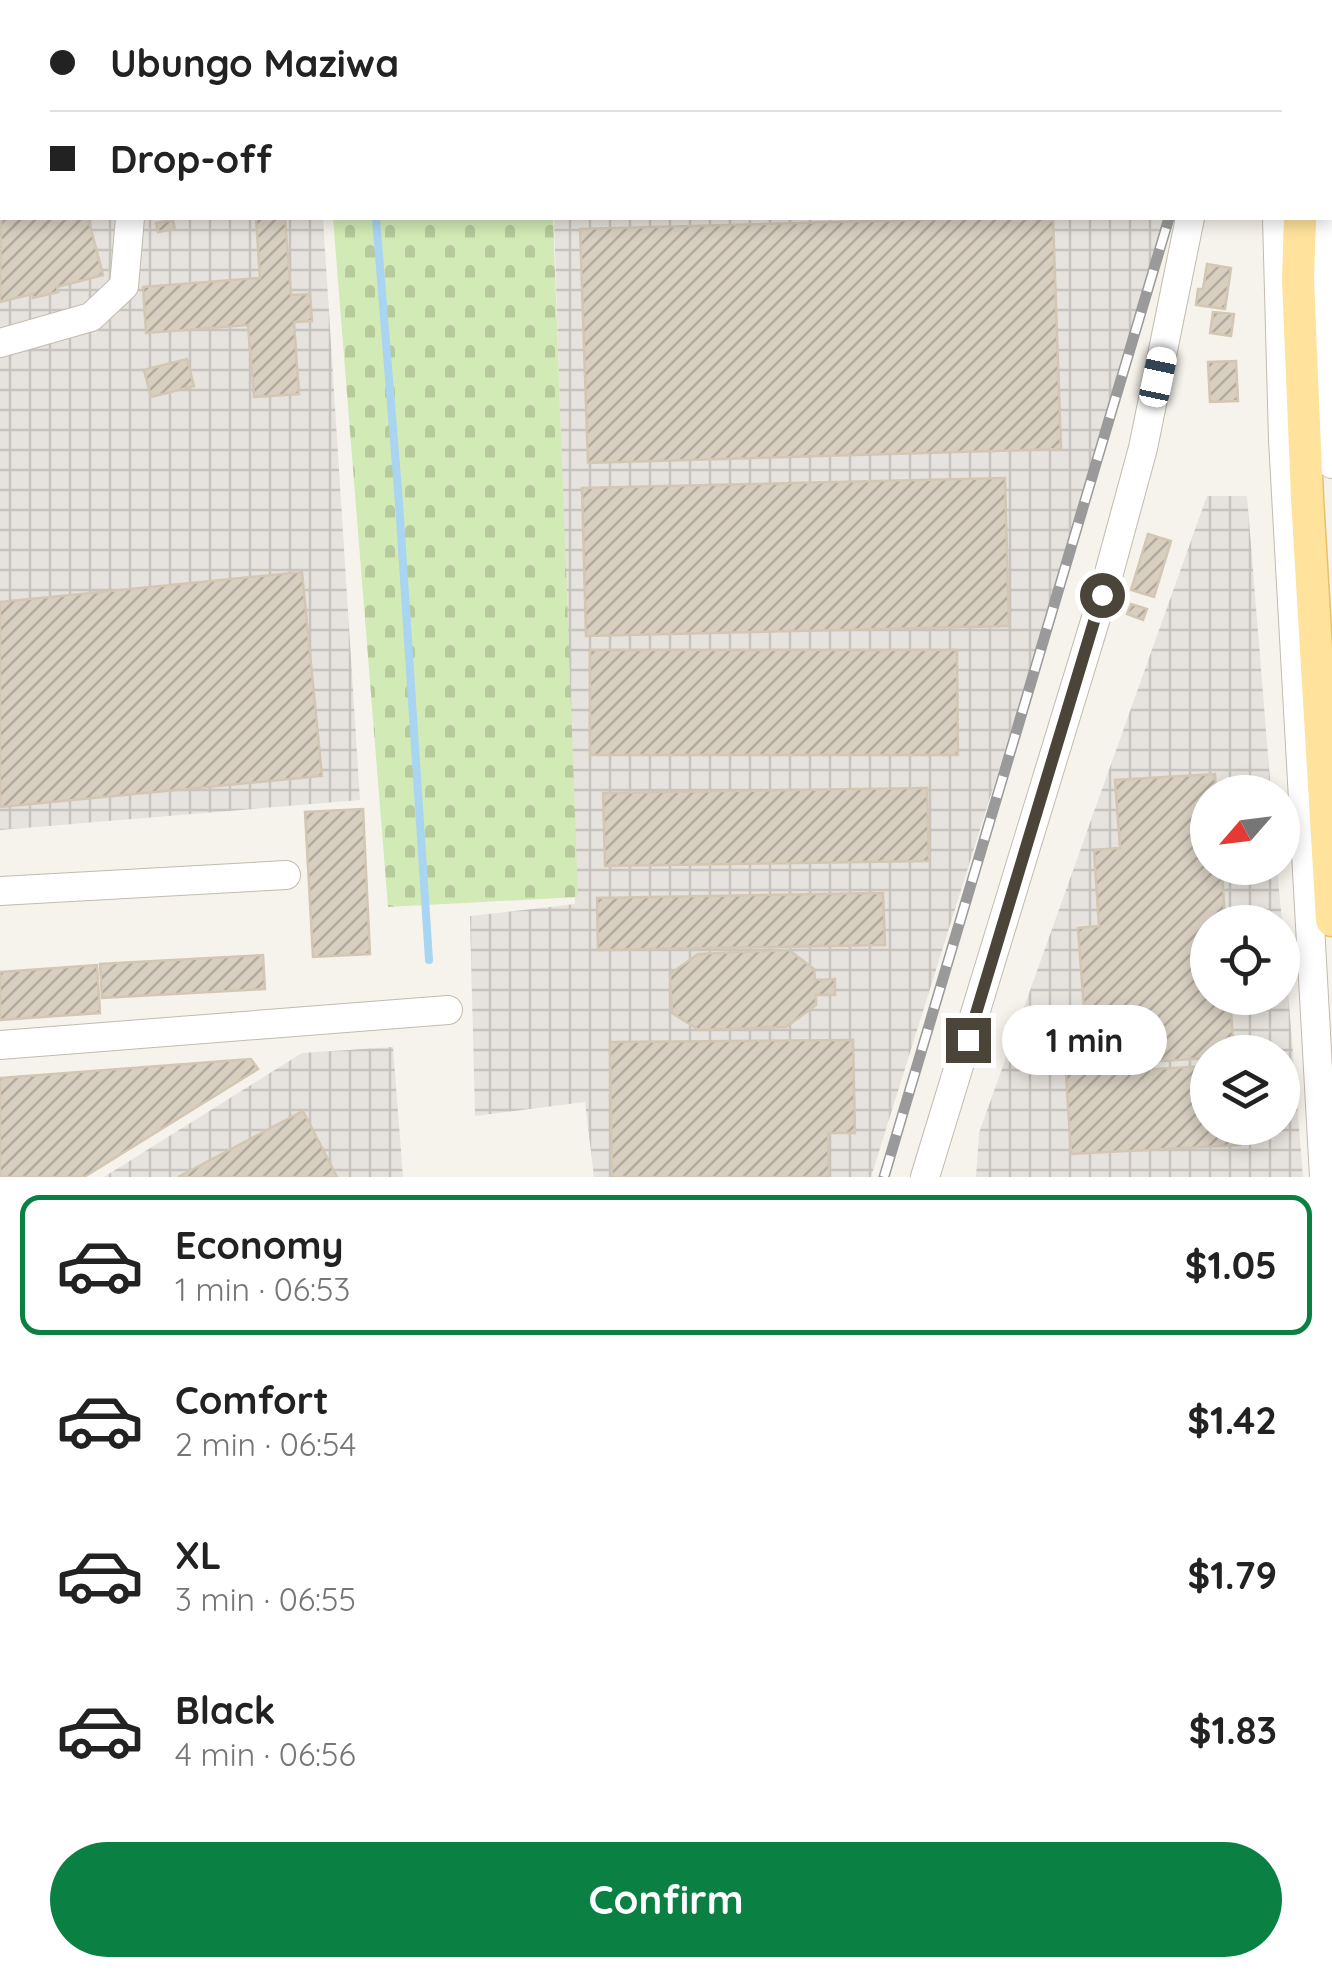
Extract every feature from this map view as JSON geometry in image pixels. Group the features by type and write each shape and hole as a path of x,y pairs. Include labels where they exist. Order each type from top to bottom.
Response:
{"main road":[{"path":"1300,220 1298,279 1320,495 1332,920"}],"street":[{"path":"0,343 91,317 124,286 130,220"},
{"path":"926,1177 1102,595 1142,448 1190,220"},
{"path":"1277,220 1284,460 1324,1177"},
{"path":"1326,220 1332,464"},
{"path":"0,891 286,875"},
{"path":"0,1045 448,1010"}],"shaded area":[{"path":"0,220 323,220 360,800 0,830"},
{"path":"554,220 1166,220 871,1177 594,1177 585,1102 475,1116 470,916 575,904"},
{"path":"1207,496 1247,496 1270,775 1190,775 1190,885 1279,885 1280,905 1190,905 1190,1015 1290,1015 1292,1035 1190,1035 1190,1145 1300,1145 1300,1140 1303,1177 976,1177 979,1133"},
{"path":"393,1047 403,1177 104,1177 302,1053"}],"green space":[{"path":"333,220 553,220 578,897 388,907"}],"building":[{"path":"1,220 89,220 103,275 57,287 58,292 0,302"},
{"path":"173,220 175,229 158,232 156,223"},
{"path":"256,220 285,220 291,295 310,294 312,321 294,322 299,394 254,397 248,325 146,333 143,287 260,278"},
{"path":"1053,220 1061,449 588,463 580,229"},
{"path":"1207,264 1231,268 1225,309 1196,305"},
{"path":"1213,312 1234,314 1231,336 1210,333"},
{"path":"187,359 194,386 151,397 144,370"},
{"path":"1236,361 1238,401 1210,402 1208,362"},
{"path":"1005,478 1009,626 586,636 582,488"},
{"path":"1148,534 1171,541 1154,597 1131,590"},
{"path":"302,572 322,776 0,807 0,602"},
{"path":"1131,604 1147,609 1143,620 1127,614"},
{"path":"590,650 957,650 958,755 590,755"},
{"path":"1190,776 1190,885 1223,885 1224,905 1190,905 1190,1015 1231,1015 1233,1035 1190,1035 1190,1059 1088,1066 1078,928 1099,926 1094,850 1120,848 1115,780"},
{"path":"927,788 929,861 605,866 603,793"},
{"path":"363,809 370,954 313,957 305,812"},
{"path":"883,893 885,945 598,950 597,898"},
{"path":"789,950 814,969 815,980 835,979 835,995 816,995 816,1005 786,1027 699,1030 672,1013 670,974 698,954"},
{"path":"263,955 265,989 102,998 100,964"},
{"path":"97,965 100,1013 0,1020 0,972"},
{"path":"853,1040 855,1133 828,1133 829,1177 612,1177 610,1042"},
{"path":"251,1059 258,1069 84,1177 0,1177 0,1078"},
{"path":"1190,1067 1190,1145 1240,1145 1071,1154 1066,1074"},
{"path":"303,1111 337,1177 178,1177"}],"waterway":[{"path":"376,220 429,960"}],"railway":[{"path":"884,1177 1168,220"}],"route":[{"path":"968,1040 1102,595"}]}
